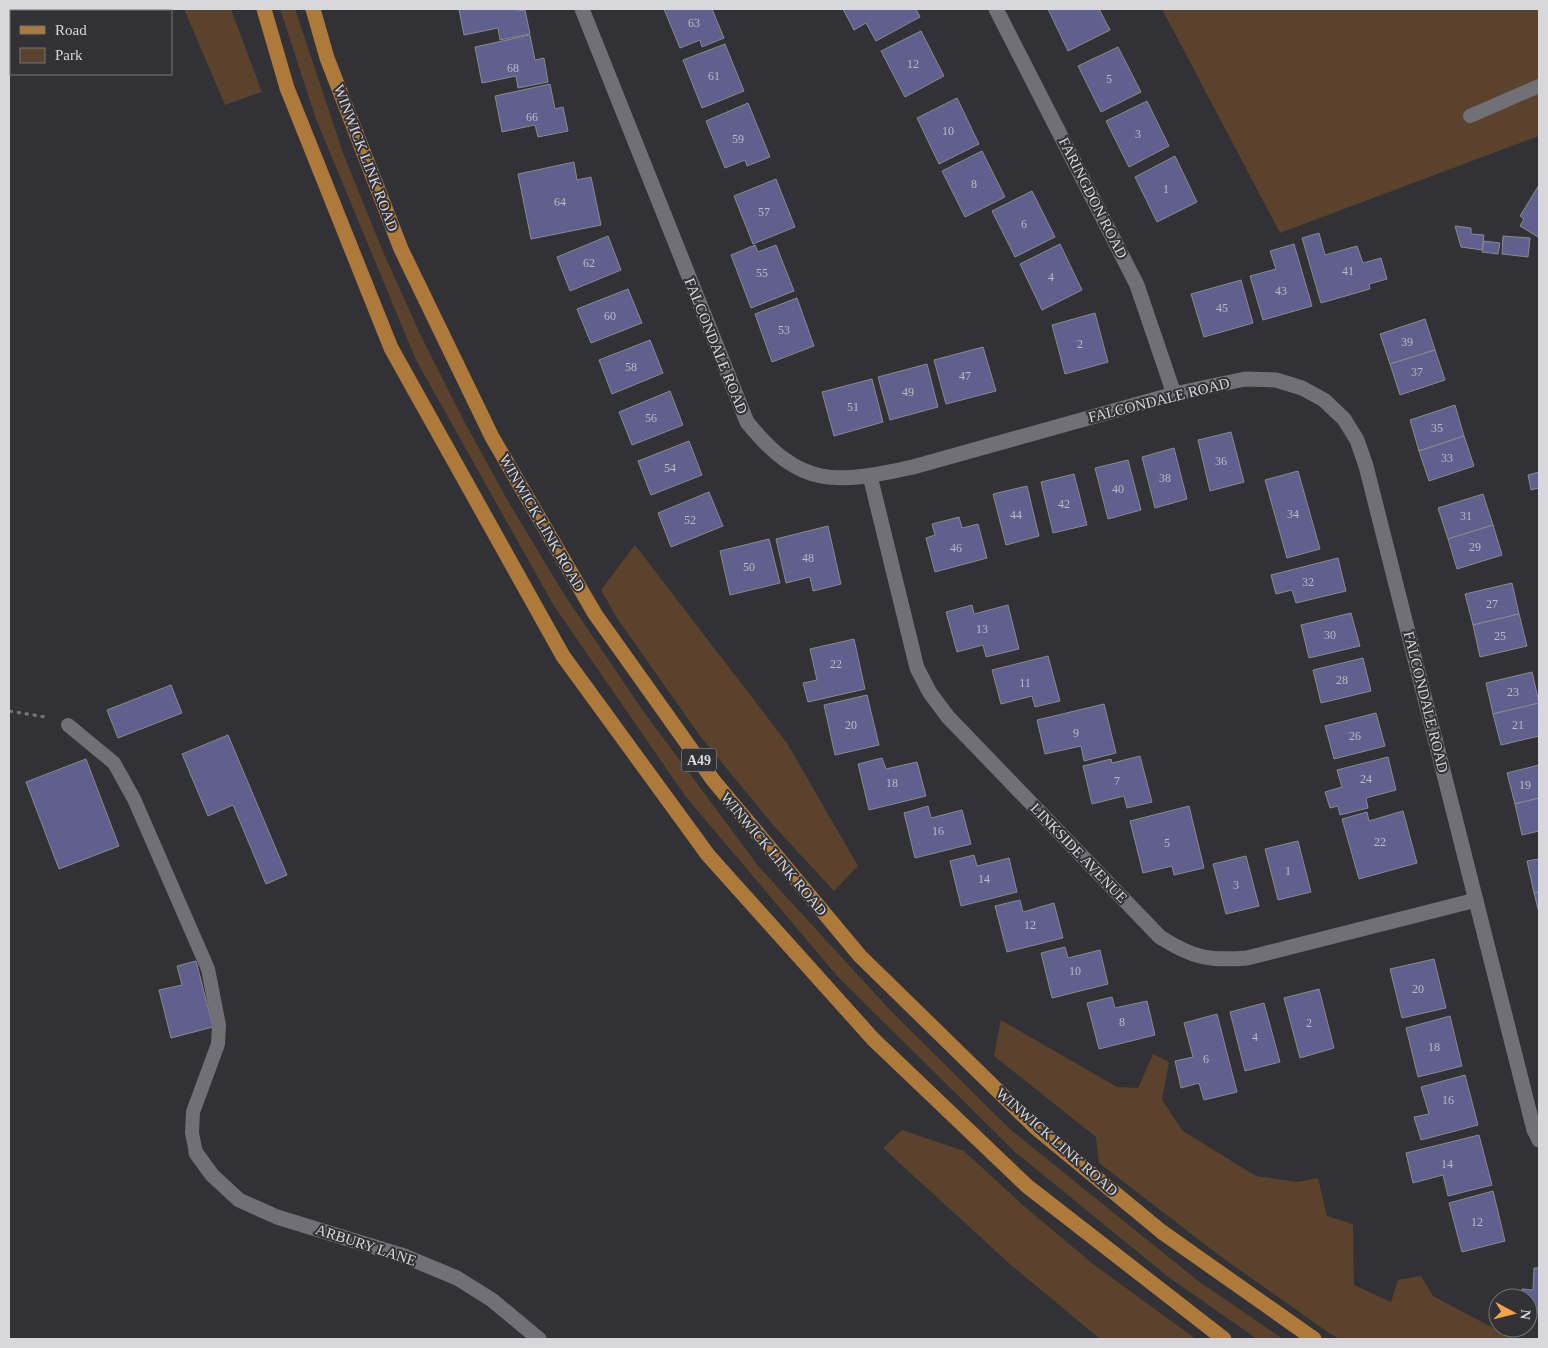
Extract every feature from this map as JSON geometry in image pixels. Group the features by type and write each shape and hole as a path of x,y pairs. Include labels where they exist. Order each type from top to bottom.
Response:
{"main road":[{"path":"264,9 287,88 392,348 563,656 708,855 873,1039 1027,1186 1224,1339"},
{"name":"WINWICK LINK ROAD","path":"313,9 328,58 401,249 492,437 595,614 713,780 860,956 1036,1128 1162,1232 1314,1339"}],"street":[{"name":"FALCONDALE ROAD","path":"582,9 746,422 764,444 784,461 808,473 838,479 870,476 913,467 1174,394 1245,379 1276,380 1302,388 1324,400 1344,419 1357,440 1366,466 1534,1130 1539,1140"},
{"name":"FARINGDON ROAD","path":"996,9 1137,285 1174,394"},
{"name":"LINKSIDE AVENUE","path":"870,476 917,668 930,693 948,717 1160,937 1182,951 1204,958 1225,960 1247,958 1476,900"},
{"name":"ARBURY LANE","path":"196,1153 212,1175 239,1200 277,1217 404,1256 457,1278 492,1300 539,1339"}],"lane":[{"path":"1470,116 1539,86"},
{"path":"68,725 114,763 134,799 208,969 219,1025 218,1044 193,1112 192,1133 196,1153"}],"path":[{"path":"9,711 44,717 68,725"}],"green space":[{"path":"184,9 231,9 262,92 225,105"},
{"path":"280,9 295,9 343,153 381,247 420,334 465,423 508,501 562,591 641,708 759,867 889,1009 1011,1130 1197,1280 1283,1339 1257,1339 1167,1276 1015,1152 838,977 686,797 554,606 416,360 316,119"},
{"path":"1162,9 1539,9 1539,136 1280,233"},
{"path":"635,545 787,743 858,866 834,891 773,825 700,736 617,618 601,590"},
{"path":"1001,1020 1117,1087 1138,1088 1153,1054 1169,1062 1162,1100 1183,1131 1256,1176 1298,1182 1318,1178 1327,1216 1353,1224 1354,1285 1391,1302 1398,1280 1421,1276 1433,1296 1488,1325 1488,1338 1514,1339 1339,1339 1220,1256 1099,1163 1096,1137 994,1056"},
{"path":"902,1130 964,1151 1025,1207 1093,1264 1196,1339 1100,1339 1012,1266 883,1148"}],"building":[{"path":"459,9 525,10 530,34 500,40 498,28 464,35"},
{"path":"664,9 712,9 724,38 702,47 700,40 680,48"},
{"path":"843,9 916,9 920,17 876,41 866,23 854,30"},
{"path":"1048,9 1099,9 1110,30 1068,51"},
{"path":"921,31 944,76 905,97 881,51"},
{"path":"530,35 535,60 544,58 548,82 518,88 516,76 482,83 475,47"},
{"path":"725,44 744,91 702,108 683,60"},
{"path":"1118,47 1141,92 1101,112 1078,66"},
{"path":"550,84 555,109 563,107 568,131 538,137 535,125 502,132 495,96"},
{"path":"957,98 979,144 939,164 917,118"},
{"path":"1147,101 1169,146 1129,167 1106,121"},
{"path":"748,103 770,157 747,166 745,160 725,168 706,121"},
{"path":"982,151 1005,197 965,217 942,171"},
{"path":"1175,156 1197,202 1157,222 1135,177"},
{"path":"574,162 577,180 591,177 601,225 531,239 518,174"},
{"path":"776,179 795,227 753,244 734,196"},
{"path":"1539,185 1538,237 1520,226 1524,219 1520,216"},
{"path":"1032,191 1055,237 1015,257 992,211"},
{"path":"1455,226 1471,228 1471,234 1484,235 1482,250 1461,247"},
{"path":"1319,233 1325,255 1357,246 1363,263 1381,258 1387,279 1369,284 1370,289 1321,303 1302,238"},
{"path":"608,236 621,270 570,291 557,257"},
{"path":"1503,236 1530,238 1528,257 1502,254"},
{"path":"1484,241 1500,243 1498,254 1482,252"},
{"path":"1060,244 1082,290 1042,310 1020,264"},
{"path":"1294,244 1312,306 1263,320 1250,276 1276,269 1270,251"},
{"path":"755,245 758,252 776,245 794,291 751,308 731,255"},
{"path":"1241,280 1253,323 1204,337 1191,294"},
{"path":"628,289 642,323 591,343 577,309"},
{"path":"797,298 814,346 772,362 755,314"},
{"path":"1095,313 1108,362 1065,374 1052,325"},
{"path":"1425,319 1435,350 1390,364 1380,334"},
{"path":"650,340 663,373 612,394 599,360"},
{"path":"983,347 996,391 946,404 934,360"},
{"path":"1435,350 1445,380 1400,395 1390,364"},
{"path":"927,364 938,407 890,420 878,377"},
{"path":"872,379 883,422 834,436 822,392"},
{"path":"670,391 683,425 632,445 619,412"},
{"path":"1455,405 1464,436 1419,451 1410,420"},
{"path":"1231,432 1244,482 1210,491 1198,440"},
{"path":"1464,436 1474,466 1429,481 1419,451"},
{"path":"689,441 702,475 651,495 638,461"},
{"path":"1174,448 1187,499 1155,508 1142,457"},
{"path":"1128,460 1141,510 1108,519 1095,468"},
{"path":"1298,471 1320,549 1287,558 1265,480"},
{"path":"1539,472 1539,488 1531,490 1528,475"},
{"path":"1074,474 1087,525 1053,533 1041,482"},
{"path":"1027,486 1039,536 1006,545 993,494"},
{"path":"709,492 723,526 671,547 658,513"},
{"path":"1483,494 1493,525 1448,539 1438,508"},
{"path":"959,517 962,528 978,524 987,558 935,572 926,538 935,535 932,524"},
{"path":"1493,525 1502,555 1457,569 1448,539"},
{"path":"828,526 841,584 813,591 810,577 786,583 776,539"},
{"path":"769,539 780,583 730,595 720,551"},
{"path":"1338,558 1346,591 1296,603 1292,590 1276,594 1271,575"},
{"path":"1512,583 1519,614 1473,625 1465,594"},
{"path":"972,605 974,614 1008,605 1019,649 986,657 983,645 957,652 946,612"},
{"path":"1351,613 1360,646 1309,658 1301,625"},
{"path":"1519,614 1527,646 1480,657 1473,625"},
{"path":"854,639 865,689 808,702 803,683 817,680 810,649"},
{"path":"1048,656 1060,701 1035,707 1032,696 1001,704 992,670"},
{"path":"1363,658 1371,691 1321,703 1313,670"},
{"path":"1532,672 1539,703 1493,714 1486,683"},
{"path":"171,685 182,713 118,738 107,710"},
{"path":"867,695 879,745 835,755 824,705"},
{"path":"1539,703 1539,736 1501,745 1493,714"},
{"path":"1104,704 1116,753 1084,761 1081,746 1045,754 1037,720"},
{"path":"1376,713 1385,746 1334,759 1325,726"},
{"path":"228,735 287,875 266,884 233,805 208,816 182,754"},
{"path":"1140,756 1152,802 1127,808 1124,796 1092,804 1083,766 1111,759 1112,763"},
{"path":"1388,757 1396,790 1366,798 1368,808 1340,815 1338,806 1330,808 1325,792 1342,787 1337,770"},
{"path":"882,758 886,769 917,762 926,796 869,810 858,764"},
{"path":"86,759 119,846 59,869 26,782"},
{"path":"1539,765 1539,798 1515,804 1507,773"},
{"path":"1539,798 1539,831 1522,835 1515,804"},
{"path":"928,806 931,818 962,810 971,844 915,858 904,813"},
{"path":"1189,806 1204,868 1174,875 1172,866 1143,873 1130,821"},
{"path":"1403,811 1417,863 1359,879 1342,819 1367,812 1369,821"},
{"path":"1298,841 1311,892 1278,900 1265,849"},
{"path":"974,855 977,866 1009,858 1017,892 961,906 950,861"},
{"path":"1246,856 1259,906 1226,914 1213,864"},
{"path":"1539,859 1539,892 1534,893 1527,861"},
{"path":"1539,892 1539,913 1534,893"},
{"path":"1020,900 1023,912 1054,903 1063,938 1007,952 995,906"},
{"path":"1065,947 1068,958 1100,950 1108,984 1052,998 1041,953"},
{"path":"1434,959 1446,1008 1402,1018 1390,969"},
{"path":"196,961 213,1027 171,1038 159,990 182,985 177,966"},
{"path":"1319,989 1334,1048 1300,1058 1284,998"},
{"path":"1112,997 1115,1008 1147,1001 1155,1035 1099,1049 1087,1003"},
{"path":"1264,1003 1280,1062 1245,1071 1230,1012"},
{"path":"1217,1014 1237,1092 1204,1100 1199,1083 1181,1088 1175,1061 1193,1057 1184,1023"},
{"path":"1450,1016 1462,1066 1418,1077 1406,1028"},
{"path":"1465,1075 1478,1125 1421,1140 1414,1117 1429,1114 1421,1087"},
{"path":"1479,1135 1492,1185 1448,1196 1443,1175 1413,1183 1406,1153"},
{"path":"1493,1191 1505,1241 1462,1252 1449,1203"},
{"path":"1534,1268 1539,1268 1539,1313 1538,1288 1533,1288"}]}
